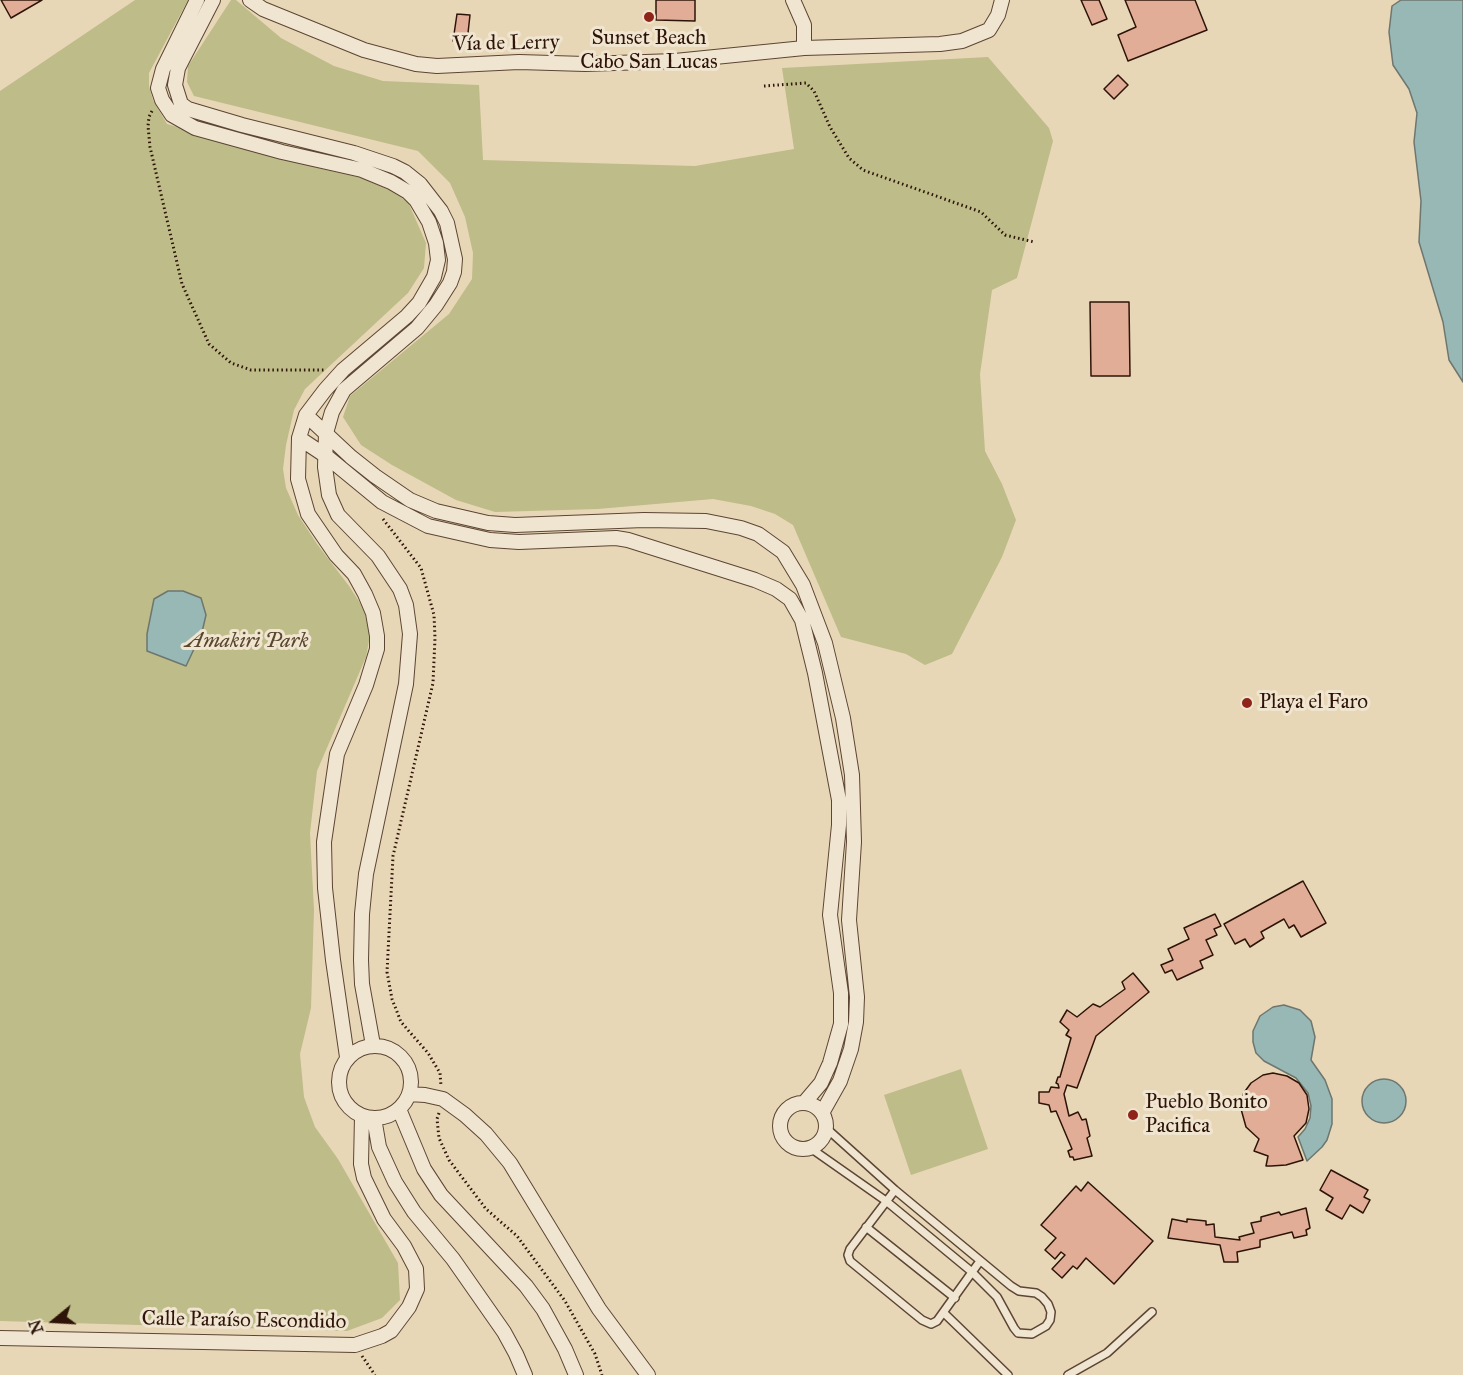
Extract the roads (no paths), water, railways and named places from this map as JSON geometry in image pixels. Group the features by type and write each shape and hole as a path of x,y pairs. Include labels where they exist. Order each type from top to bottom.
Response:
{"street":[{"path":"197,0 163,69 158,88 171,115 190,126 282,152 362,170 391,182 408,192 420,206 429,222 436,243 438,260 434,277 418,303 407,316 343,370 325,390 306,415 298,438 298,479 308,514 336,555 354,574 373,613 377,636 377,649 366,685 337,754 324,842 325,888 333,960 348,1057"},
{"path":"213,0 178,68 175,85 181,104 188,109 242,125 354,153 405,172 420,184 441,211 455,259 450,283 436,305 417,328 344,390 332,412 326,433 326,481 334,506 338,515 378,556 400,589 406,605 410,634 406,684 375,825 363,904 362,984 373,1045"},
{"name":"Vía de Lerry","path":"250,0 263,9 364,50 416,64 437,66 519,62 585,64 675,61 804,48 940,44 962,41 989,30 998,15 1002,0"},
{"path":"794,0 804,25 804,48"},
{"path":"306,415 351,457 410,500 453,516 488,523 515,525 644,520 706,521 758,534 778,548 788,560 803,585 828,652 843,718 852,775 854,810 849,920 857,997 856,1022 851,1050 823,1120 820,1140 809,1147 795,1147 784,1138 780,1125 781,1118 790,1107 804,1103 811,1104 823,1120"},
{"path":"298,438 326,456 376,497 428,526 490,540 519,542 616,538 640,543 755,580 776,589 790,599 802,620 815,673 839,800 839,825 830,915 842,993 841,1024 830,1063 821,1083 804,1103"},
{"path":"373,1045 384,1046 404,1060 411,1082 409,1094 399,1109 391,1114 368,1117 352,1110 344,1101 339,1090 338,1078 341,1067 348,1057 363,1047 373,1045"},
{"path":"409,1094 443,1099 479,1128 510,1163 599,1309 648,1375"},
{"path":"399,1109 424,1169 441,1195 526,1286 543,1309 576,1375"},
{"path":"368,1117 395,1182 414,1212 453,1259 504,1332 525,1375"},
{"name":"Calle Paraíso Escondido","path":"0,1338 355,1345 382,1336 392,1330 409,1307 417,1289 416,1269 412,1259 384,1219 364,1179 361,1164 368,1117"}],"lane":[{"path":"809,1147 886,1201 972,1272 997,1297 1018,1332 1032,1334 1046,1326 1051,1312 1042,1297 1036,1293 1015,1289 980,1262 895,1191 823,1120"},
{"path":"895,1191 850,1249 848,1255 850,1261 922,1320 932,1324 944,1313 980,1262"},
{"path":"866,1227 955,1298"},
{"path":"1068,1375 1107,1353 1152,1312"},
{"path":"944,1313 1008,1375"}],"water":[{"path":"1401,0 1463,0 1463,382 1449,360 1443,322 1419,242 1421,201 1414,142 1417,113 1409,89 1393,65 1389,32 1392,6"},
{"path":"168,591 183,591 201,598 206,615 202,632 186,666 147,651 147,634 154,599"},
{"path":"1284,1005 1300,1010 1311,1021 1315,1037 1311,1060 1325,1080 1332,1099 1332,1124 1327,1140 1307,1161 1298,1137 1310,1118 1311,1106 1308,1093 1296,1078 1264,1061 1256,1053 1253,1042 1253,1031 1260,1016 1273,1007"},
{"path":"1384,1079 1393,1080 1400,1085 1405,1092 1405,1110 1400,1117 1393,1122 1384,1123 1375,1122 1368,1117 1363,1110 1362,1101 1363,1092 1368,1085 1375,1080"}],"place":[{"name":"Sunset Beach Cabo San Lucas","path":"649,17"},
{"name":"Playa el Faro","path":"1247,703"},
{"name":"Pueblo Bonito Pacifica","path":"1133,1115"}],"park label":[{"name":"Amakiri Park","path":"247,642"}]}
